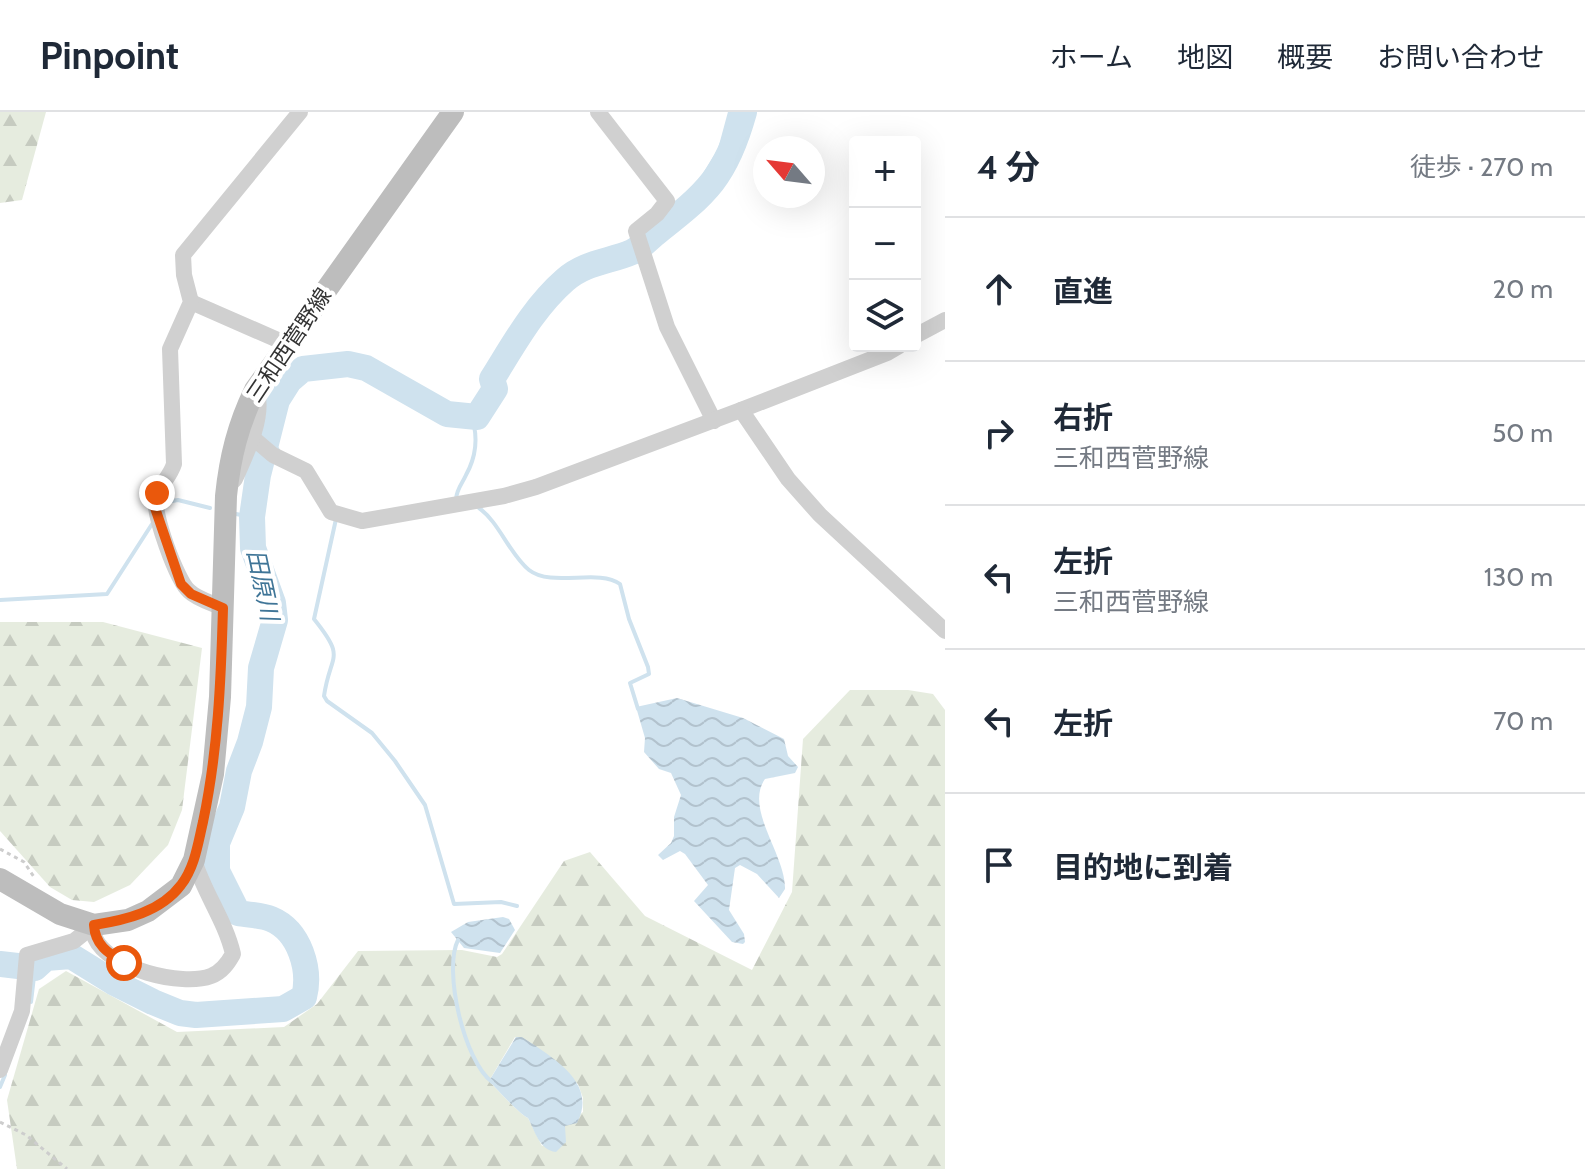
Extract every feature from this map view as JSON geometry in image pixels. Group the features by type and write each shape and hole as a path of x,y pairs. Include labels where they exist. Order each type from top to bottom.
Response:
{"main road":[{"name":"三和西菅野線","path":"94,925 128,920 148,911 181,886 194,860 213,774 220,697 227,485 232,447 255,390 453,112"},
{"path":"0,879 38,898 60,914 94,925"}],"street":[{"path":"223,608 191,594 181,584 155,508 157,493 170,477 174,464 170,349 191,302 183,255 300,112"},
{"path":"598,112 667,201 636,231 667,327 714,421"},
{"path":"191,302 287,344"},
{"path":"921,333 945,320"},
{"path":"255,441 273,455 306,471 331,512 362,521 504,496 536,487 714,421 886,352"},
{"path":"227,485 235,479 255,441 260,399 255,390"},
{"path":"741,410 788,479 820,515 945,631"},
{"path":"94,925 95,938 108,953 135,968 158,976 185,979 218,973 233,954 227,930 202,884 194,860"},
{"path":"0,1070 22,1011 27,955 74,941 94,925"}],"path":[{"path":"0,849 24,862 41,888 38,898"},
{"path":"0,1122 26,1135 67,1169"}],"green space":[{"path":"0,112 46,112 22,200 0,203"},
{"path":"0,622 103,622 202,648 182,810 168,845 130,885 94,902 72,900 50,887 0,831"},
{"path":"850,690 908,690 933,694 945,710 945,1169 17,1169 7,1100 39,989 66,971 177,1032 284,1027 317,1004 358,951 462,950 497,957 564,861 590,852 645,916 752,970 792,892 803,739","holes":["515,1037 578,1084 583,1098 583,1112 565,1126 564,1132 542,1146 528,1118 489,1081"]}],"water":[{"path":"677,698 743,718 784,739 788,756 798,767 795,773 765,779 760,791 762,818 784,876 785,889 779,898 757,874 740,865 735,868 729,910 744,934 743,944 732,942 694,901 708,885 685,854 680,851 663,860 658,855 674,836 674,817 681,795 671,773 659,769 644,752 645,738 636,707"},
{"path":"503,917 509,919 515,930 500,953 464,948 451,932 468,922"},
{"path":"516,1037 522,1037 558,1062 577,1083 582,1095 577,1123 565,1126 566,1142 556,1152 545,1148 528,1118 489,1081"}],"waterway":[{"path":"643,237 654,234 703,177 720,149 730,112"},
{"name":"田原川","path":"0,964 35,968 46,958 71,956 153,1002 180,1013 196,1015 283,1009 304,997 306,975 296,942 289,932 271,919 238,913 217,871 217,843 232,807 239,771 250,742 259,707 261,668 275,620 273,603 253,548 252,517 258,475 277,400 289,381 303,369 348,364 366,368 447,414 477,417 495,389 492,379 544,302 565,280 581,269 639,248 702,194 730,153 744,112"},
{"path":"588,265 635,241"},
{"path":"456,499 474,454 472,418"},
{"path":"268,435 278,450"},
{"path":"163,508 167,502 178,500 210,508"},
{"path":"479,508 493,521 529,570 550,578 600,578 620,584 629,619 648,667 649,674 630,683 638,709"},
{"path":"236,514 252,517"},
{"path":"336,519 314,619 330,642 334,657 324,696 372,733 425,805 454,904 501,902 517,906"},
{"path":"0,600 107,594 152,524"},
{"path":"458,940 453,972 459,1014 473,1055 492,1082"},
{"path":"31,1002 35,968"},
{"path":"0,1087 5,1075"}],"route":[{"path":"124,963 108,953 95,938 94,925 128,920 164,901 181,886 194,860 213,774 220,697 223,608 191,594 181,584 155,508 157,493"}]}
